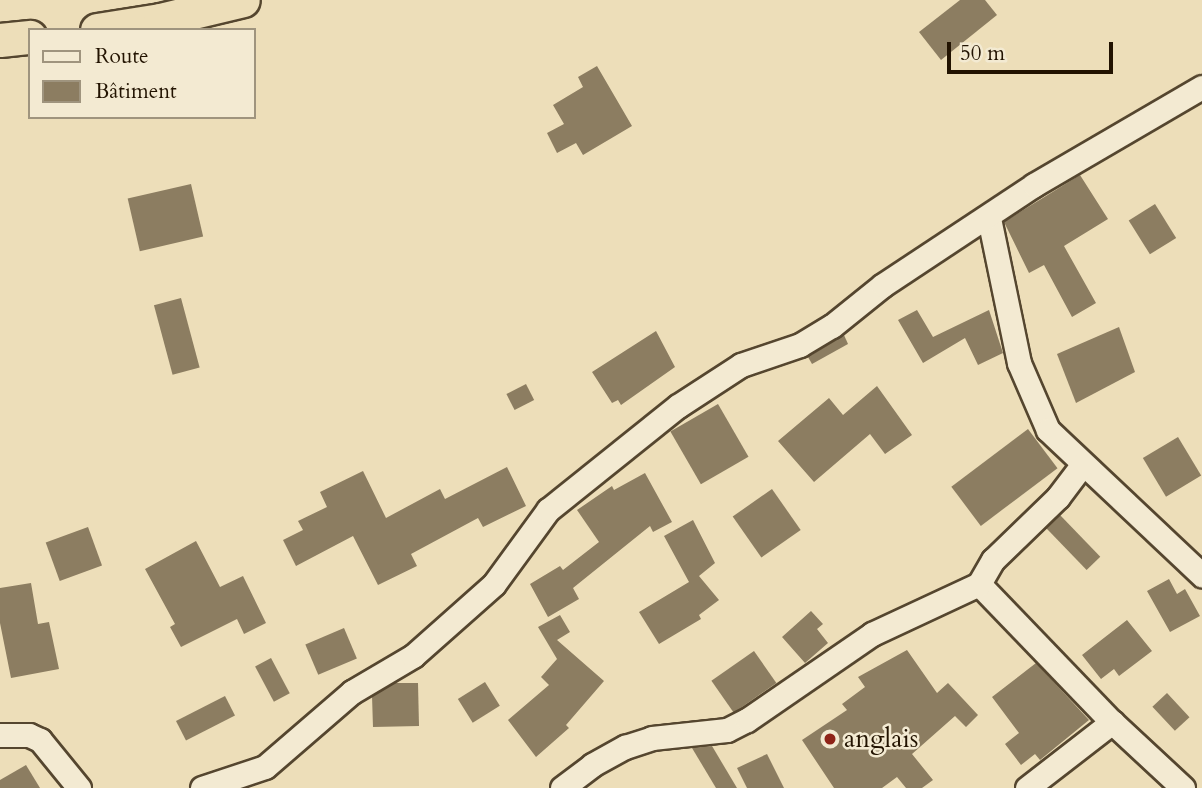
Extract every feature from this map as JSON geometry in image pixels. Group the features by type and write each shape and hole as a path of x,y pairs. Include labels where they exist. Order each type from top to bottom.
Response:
{"highway":[{"path":"110,28 160,20 243,0"},
{"path":"0,40 28,37"}],"street":[{"path":"202,788 265,767 352,692 413,656 494,584 548,510 678,405 741,365 800,345 832,326 883,285 989,218 1034,185 1202,87"},
{"path":"989,218 1000,285 1033,404 1048,430 1082,466 1202,575"},
{"path":"562,788 592,765 625,747 652,738 727,730 747,720 872,634 979,584 993,560 1058,497 1082,466"},
{"path":"979,584 1112,722 1182,788"},
{"path":"1027,788 1112,722"},
{"path":"0,734 29,734 40,740 79,788"}],"building":[{"path":"960,0 985,0 997,15 941,60 919,32"},
{"path":"597,66 632,126 583,155 576,143 557,153 547,133 564,124 553,105 583,87 578,77"},
{"path":"1080,175 1108,219 1064,246 1096,303 1072,317 1044,265 1029,273 1004,222"},
{"path":"191,184 203,237 140,251 128,199"},
{"path":"1155,204 1176,238 1150,254 1129,220"},
{"path":"181,298 200,368 173,375 154,305"},
{"path":"917,310 933,337 989,310 1003,353 978,365 965,338 923,363 898,320"},
{"path":"1119,327 1135,372 1076,403 1057,354"},
{"path":"656,331 675,367 621,405 618,400 612,403 592,372"},
{"path":"844,335 848,344 812,364 808,357"},
{"path":"526,384 534,400 515,410 506,394"},
{"path":"877,386 912,435 885,454 870,434 814,482 778,441 829,398 843,415"},
{"path":"718,404 748,457 701,484 670,432"},
{"path":"1028,429 1057,468 981,526 951,487"},
{"path":"1178,437 1201,476 1166,497 1143,458"},
{"path":"507,467 526,506 483,527 478,518 411,554 417,566 378,585 353,536 296,566 283,540 303,530 298,521 327,507 320,492 363,471 386,518 440,489 445,499"},
{"path":"645,473 672,522 653,532 650,526 573,588 579,599 548,617 530,584 560,566 563,570 599,542 577,510 612,486 614,490"},
{"path":"772,489 801,530 761,557 733,517"},
{"path":"1060,515 1100,557 1087,570 1046,528"},
{"path":"693,520 715,563 699,576 719,600 699,615 701,619 659,644 639,612 689,582 664,536"},
{"path":"88,527 102,566 60,581 46,542"},
{"path":"196,541 220,587 243,576 266,623 244,634 237,619 181,647 170,627 175,624 145,569"},
{"path":"1169,579 1177,594 1185,589 1200,616 1170,632 1147,591"},
{"path":"31,583 38,624 49,622 59,669 11,678 0,623 0,588"},
{"path":"811,611 823,624 817,629 828,643 805,663 782,637"},
{"path":"560,615 570,632 557,640 604,681 566,725 569,728 536,757 508,720 549,685 541,677 557,659 538,627"},
{"path":"1127,620 1152,651 1119,676 1114,669 1101,679 1082,655"},
{"path":"344,628 357,658 318,675 305,644"},
{"path":"907,650 937,693 948,683 978,715 966,727 955,716 912,754 933,780 922,788 906,788 897,777 882,788 834,788 802,740 847,710 842,704 865,687 858,677"},
{"path":"754,651 776,683 734,713 711,681"},
{"path":"271,658 290,693 274,702 255,666"},
{"path":"1036,663 1089,720 1040,760 1035,754 1021,765 1005,744 1019,733 992,697"},
{"path":"485,682 500,706 473,723 458,699"},
{"path":"394,683 418,683 419,726 373,727 372,696"},
{"path":"1167,693 1190,717 1175,731 1152,707"},
{"path":"225,696 235,716 186,741 176,721"},
{"path":"712,746 737,788 716,788 692,748"},
{"path":"767,754 784,788 747,788 737,768"},
{"path":"26,765 40,788 0,788 0,780"}],"place":[{"name":"anglais","path":"830,739"}]}
